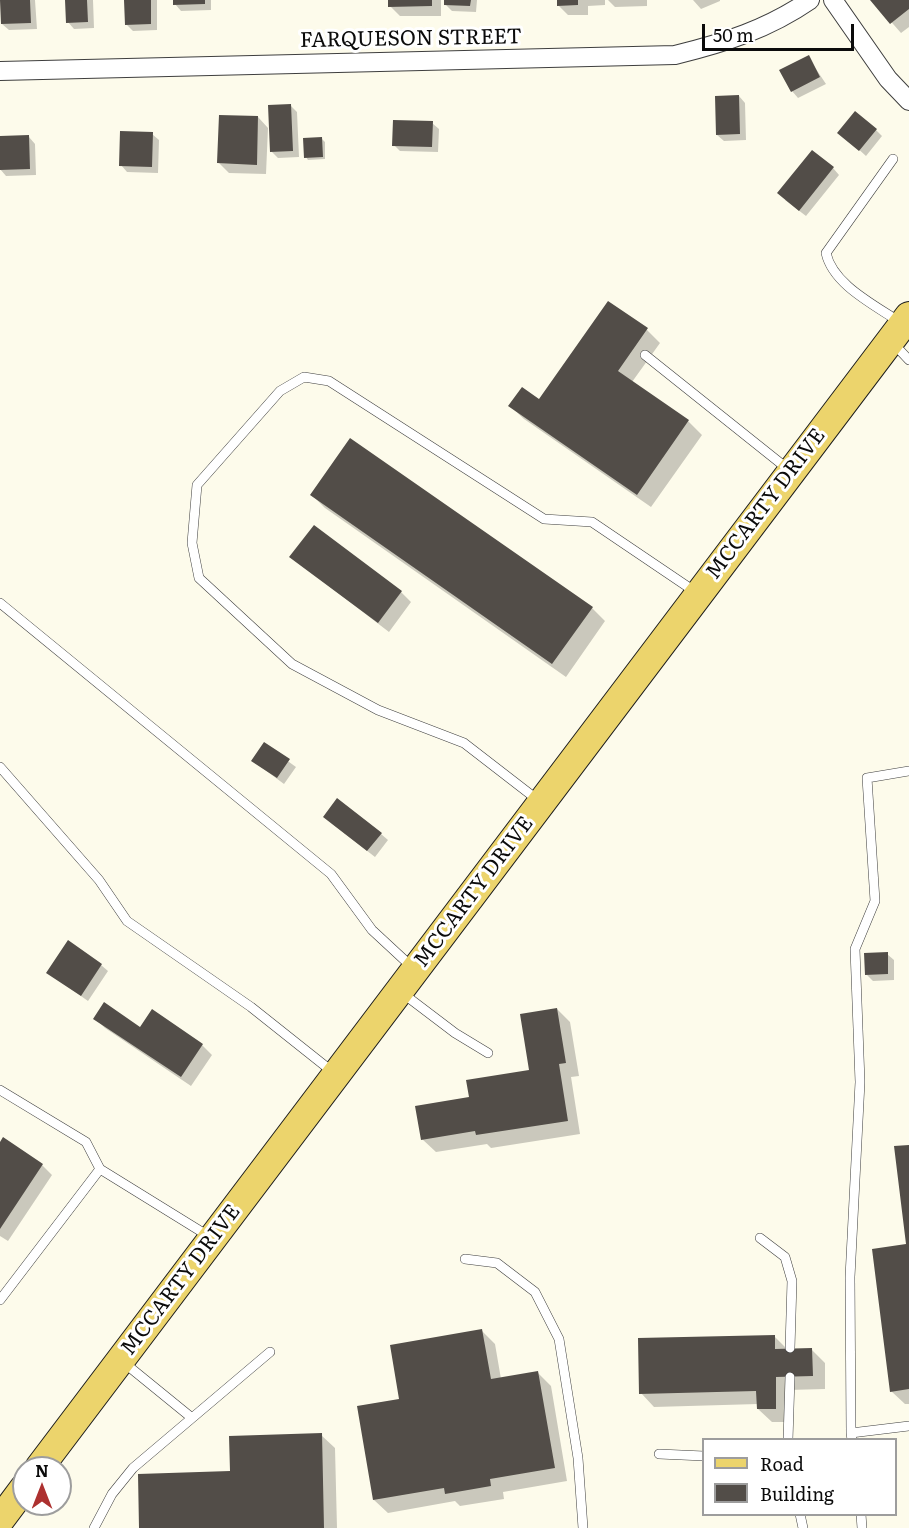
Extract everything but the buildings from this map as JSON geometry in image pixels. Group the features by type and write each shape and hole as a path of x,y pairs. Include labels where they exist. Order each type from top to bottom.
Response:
{"main road":[{"name":"MCCARTY DRIVE","path":"48,1456 791,471 903,335"},
{"path":"0,1520 12,1504"}],"street":[{"name":"FARQUESON STREET","path":"0,70 675,55 727,42 770,24 810,0"},
{"path":"833,0 888,79 909,101"}],"lane":[{"path":"893,159 826,253 828,266 840,279 903,335"},
{"path":"645,355 791,471"},
{"path":"541,802 464,743 378,710 291,664 199,578 192,543 197,484 279,391 304,377 329,381 544,519 592,522 698,594"},
{"path":"0,603 331,874 407,980 455,1033 488,1053"},
{"path":"0,767 99,880 127,921 251,1006 336,1074"},
{"path":"909,771 867,778 875,901 855,949 860,1082 850,1277 852,1436 909,1426"},
{"path":"0,1090 86,1142 100,1169 212,1238"},
{"path":"0,1300 100,1169"},
{"path":"760,1238 784,1257 792,1281 790,1348"},
{"path":"465,1259 497,1263 535,1293 559,1340 578,1458 583,1528"},
{"path":"94,1528 112,1494 133,1468 270,1352"},
{"path":"121,1360 192,1418"},
{"path":"788,1438 790,1377"},
{"path":"659,1454 702,1456"}]}
